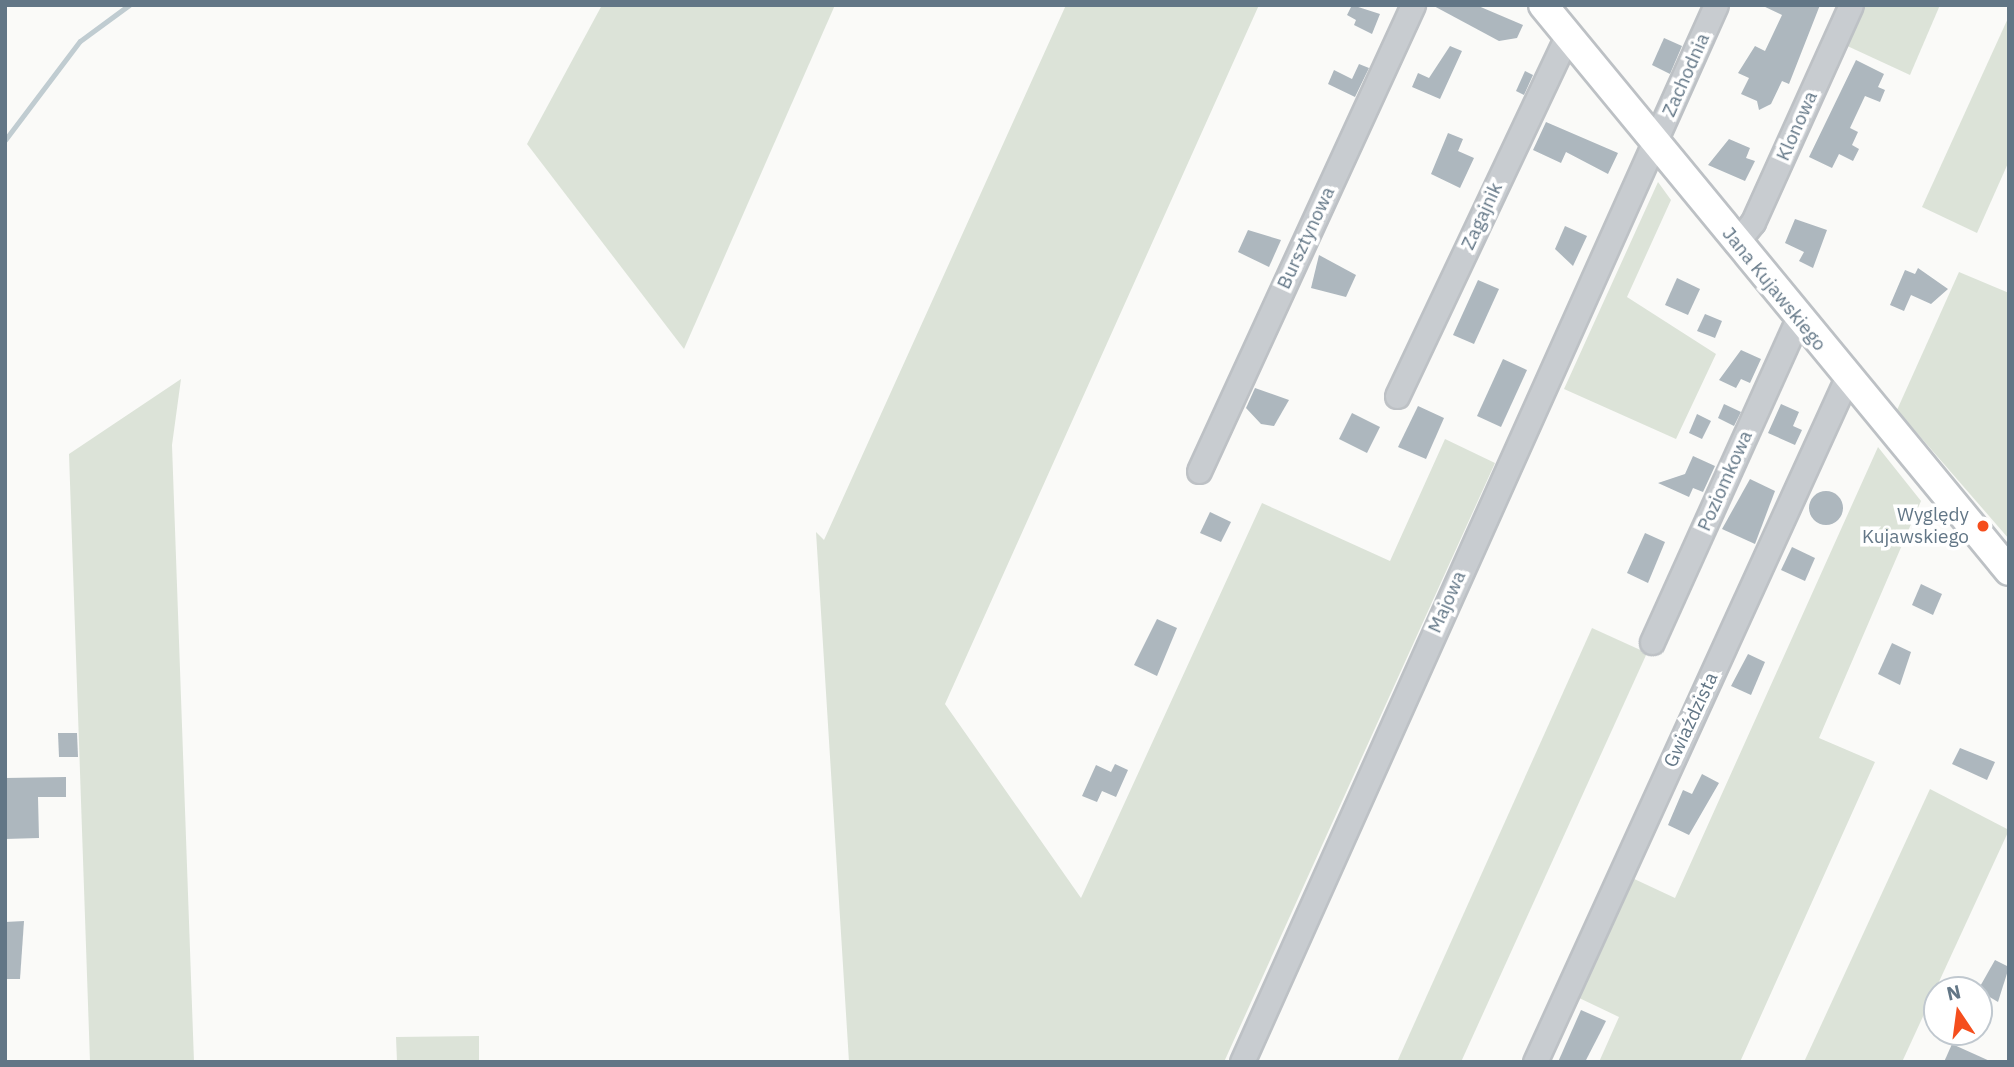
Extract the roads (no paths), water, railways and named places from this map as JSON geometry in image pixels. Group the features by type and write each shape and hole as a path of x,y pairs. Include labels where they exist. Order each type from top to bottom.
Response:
{"main road":[{"name":"Jana Kujawskiego","path":"1542,5 1798,319 2009,571"}],"street":[{"name":"Bursztynowa","path":"1199,471 1413,5"},
{"name":"Zachodnia","path":"1655,144 1716,5"},
{"name":"Klonowa","path":"1736,243 1753,222 1851,5"},
{"name":"Zagajnik","path":"1397,396 1567,36"},
{"name":"Majowa","path":"1242,1062 1655,144"},
{"name":"Poziomkowa","path":"1652,642 1798,319"},
{"name":"Gwiaździsta","path":"1535,1062 1847,378"}],"waterway":[{"path":"5,140 80,41 129,5"}],"place":[{"name":"Wyględy Kujawskiego","path":"1983,526"}]}
